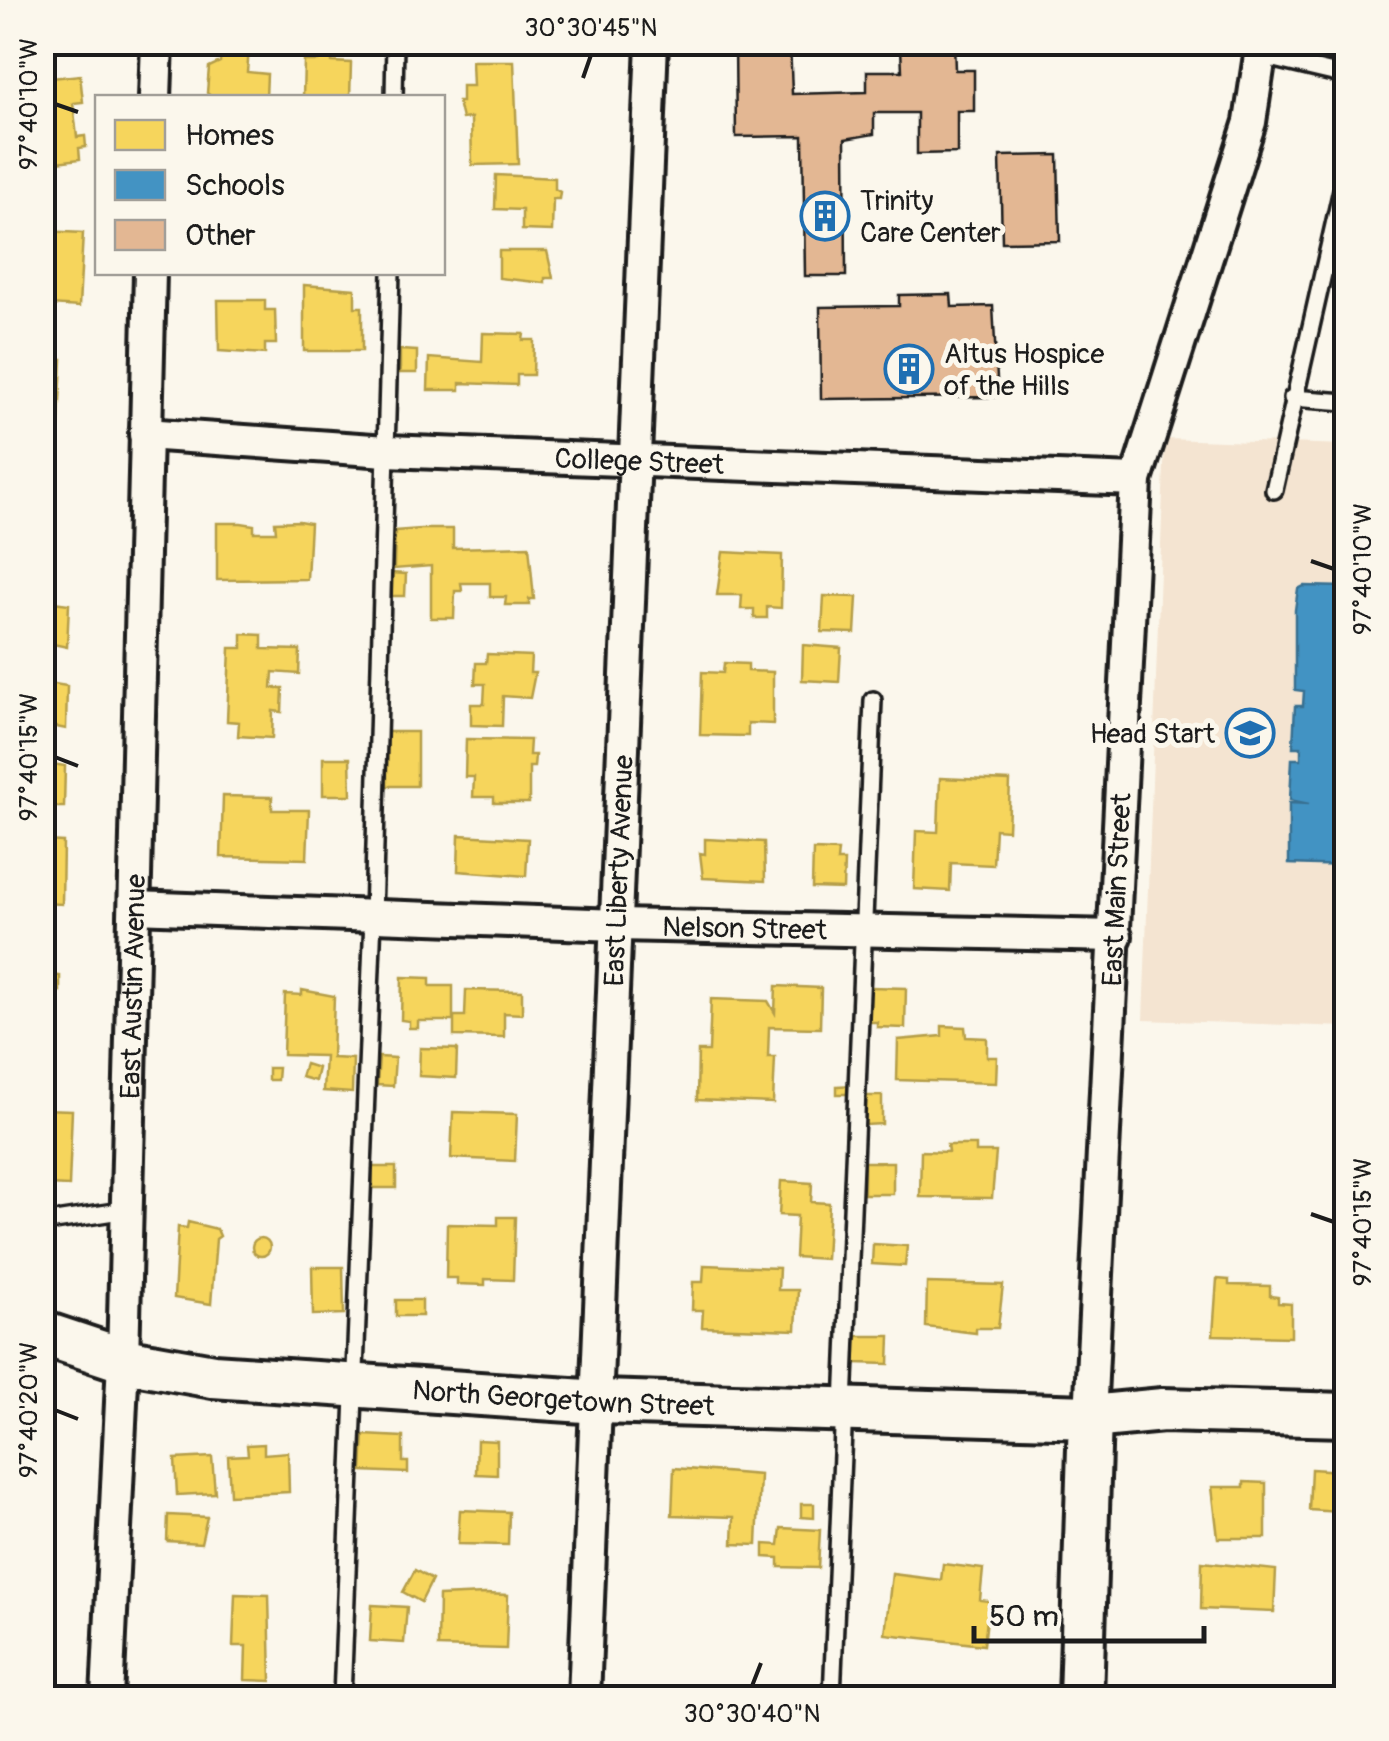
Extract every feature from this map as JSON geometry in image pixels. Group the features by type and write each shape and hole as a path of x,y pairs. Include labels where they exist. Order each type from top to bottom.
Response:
{"street":[{"path":"156,95 157,42"},
{"name":"East Liberty Avenue","path":"584,1698 600,1402 652,42"},
{"name":"East Main Street","path":"1081,1698 1090,1417 1136,480 1250,122 1262,49"},
{"name":"East Austin Avenue","path":"107,1698 124,1360 150,275"},
{"name":"College Street","path":"145,434 387,451 1136,480"},
{"name":"Nelson Street","path":"134,907 618,925 1116,936"},
{"name":"North Georgetown Street","path":"42,1334 124,1360 213,1376 356,1382 600,1402 1090,1417 1163,1410 1346,1415"}],"lane":[{"path":"394,95 396,42"},
{"path":"1262,49 1346,76"},
{"path":"1274,490 1346,172"},
{"path":"342,1698 373,917 391,275"},
{"path":"1292,398 1346,402"},
{"path":"832,1698 872,700"},
{"path":"42,1223 127,1210"}],"shaded area":[{"name":"Head Start","path":"1165,439 1346,445 1346,1027 1143,1020"}],"building: Homes":[{"path":"221,46 249,49 247,72 267,74 266,95 209,95 209,67 220,62"},
{"path":"318,53 332,53 332,62 351,63 350,95 303,95 304,61 318,61"},
{"path":"472,61 514,61 518,164 472,165 471,118 462,119 458,102 462,102 462,86 473,86"},
{"path":"80,75 83,102 73,103 77,137 85,136 86,147 79,148 80,159 42,164 42,79"},
{"path":"496,175 555,178 555,189 560,192 559,199 553,199 552,231 522,230 522,210 495,209"},
{"path":"44,231 83,233 79,307 51,305 51,317 42,316"},
{"path":"499,251 547,251 553,278 545,278 545,283 499,278"},
{"path":"304,285 355,289 355,307 362,307 362,351 304,351"},
{"path":"218,300 265,300 265,310 275,310 276,344 265,344 265,354 219,351"},
{"path":"483,333 524,334 523,340 534,340 533,375 517,375 517,385 460,383 460,390 428,390 429,358 482,362"},
{"path":"400,350 417,351 417,373 400,373"},
{"path":"42,358 62,359 58,445 42,444"},
{"path":"42,519 50,520 45,559 42,558"},
{"path":"275,522 310,523 307,579 217,580 217,523 241,523 254,525 254,532 276,532"},
{"path":"453,529 453,548 529,546 534,599 529,599 529,605 505,605 506,597 490,597 490,583 461,583 462,591 455,591 454,618 431,618 431,566 394,569 395,531"},
{"path":"723,552 782,555 781,608 767,607 767,618 754,618 754,609 741,609 742,595 717,595"},
{"path":"390,573 406,574 405,596 388,596"},
{"path":"42,590 46,601 69,604 67,647 44,642 44,653"},
{"path":"824,596 857,597 855,633 822,632"},
{"path":"242,634 262,635 262,649 300,650 299,674 273,672 272,688 283,688 282,712 273,711 272,738 238,736 239,722 227,721 230,648 242,648"},
{"path":"803,645 841,648 839,682 802,680"},
{"path":"487,654 531,656 530,673 535,673 530,698 503,696 502,726 471,725 471,704 484,704 485,684 475,684 476,663 486,663"},
{"path":"724,663 748,664 748,671 773,672 773,724 748,723 748,736 700,735 702,672 723,673"},
{"path":"42,672 48,672 48,683 67,686 66,729 42,724"},
{"path":"387,732 417,732 417,786 387,786"},
{"path":"466,739 530,740 529,755 535,755 534,767 529,767 529,803 494,803 494,797 473,797 474,777 465,777"},
{"path":"42,753 46,763 65,766 64,807 44,807 44,816"},
{"path":"323,758 350,758 351,795 323,795"},
{"path":"940,778 1010,781 1008,830 995,829 993,865 951,863 950,891 914,889 916,831 938,832"},
{"path":"223,796 272,797 272,810 309,810 307,859 221,857"},
{"path":"42,831 45,841 63,842 62,904 43,903 42,908"},
{"path":"459,835 528,839 526,876 458,871"},
{"path":"705,839 764,842 765,881 703,878 700,853 705,854"},
{"path":"813,850 838,851 837,861 844,861 843,889 812,888"},
{"path":"42,955 52,956 52,975 60,976 60,991 51,990 51,1004 42,1004"},
{"path":"402,977 430,978 430,986 453,986 453,1021 418,1021 418,1028 409,1028 409,1021 401,1020"},
{"path":"776,986 821,988 820,1028 769,1027 768,1057 775,1057 773,1103 697,1100 698,1051 709,1051 711,999 768,1001 775,1013"},
{"path":"870,987 906,988 905,1028 877,1027 877,1022 869,1022"},
{"path":"302,990 334,996 332,1058 353,1059 352,1093 323,1091 325,1056 283,1055 285,994 302,995"},
{"path":"466,990 522,991 522,1014 504,1013 504,1037 454,1036 454,1016 465,1016"},
{"path":"942,1026 965,1027 966,1037 987,1038 987,1057 997,1057 996,1083 897,1080 898,1040 942,1036"},
{"path":"420,1048 457,1049 456,1078 419,1076"},
{"path":"42,1049 47,1050 43,1098 42,1098"},
{"path":"379,1057 395,1058 393,1086 377,1085"},
{"path":"305,1064 318,1068 315,1081 301,1077"},
{"path":"268,1068 278,1068 277,1080 268,1080"},
{"path":"854,1085 854,1094 837,1094 837,1086"},
{"path":"865,1096 882,1096 882,1124 865,1125"},
{"path":"42,1109 72,1110 69,1186 48,1185 48,1180 42,1179"},
{"path":"453,1112 517,1114 515,1161 451,1158"},
{"path":"947,1145 976,1145 976,1152 996,1152 992,1198 920,1197 921,1151 948,1152"},
{"path":"864,1162 893,1162 893,1194 864,1194"},
{"path":"372,1167 396,1167 396,1188 373,1188"},
{"path":"781,1181 812,1183 811,1202 829,1203 826,1259 795,1257 797,1216 779,1215"},
{"path":"498,1217 515,1217 513,1280 485,1279 485,1285 457,1284 457,1278 446,1278 447,1224 498,1225"},
{"path":"188,1222 217,1229 220,1236 216,1239 211,1304 174,1298 178,1227 187,1228"},
{"path":"261,1238 270,1247 261,1256 252,1247"},
{"path":"873,1244 907,1246 905,1266 872,1264"},
{"path":"704,1265 779,1268 778,1290 798,1290 796,1330 702,1327 703,1310 692,1310 693,1282 703,1282"},
{"path":"312,1267 343,1267 344,1314 313,1315"},
{"path":"1217,1279 1229,1280 1229,1285 1270,1286 1270,1296 1278,1297 1278,1303 1291,1304 1291,1337 1213,1335"},
{"path":"927,1283 1003,1285 998,1328 976,1328 976,1333 926,1327"},
{"path":"396,1300 422,1300 422,1316 396,1316"},
{"path":"856,1336 890,1336 889,1364 855,1363"},
{"path":"364,1435 403,1437 403,1462 408,1462 408,1473 362,1471"},
{"path":"477,1440 497,1441 497,1475 476,1474"},
{"path":"264,1444 264,1454 288,1452 289,1492 230,1495 228,1456 248,1455 247,1445"},
{"path":"212,1457 215,1493 177,1495 175,1459"},
{"path":"674,1468 760,1475 757,1545 733,1544 734,1517 672,1515"},
{"path":"1311,1469 1342,1471 1340,1512 1309,1510"},
{"path":"1244,1482 1266,1483 1266,1538 1218,1538 1212,1487 1244,1487"},
{"path":"801,1504 814,1504 814,1518 801,1517"},
{"path":"460,1510 509,1512 508,1545 458,1544"},
{"path":"168,1515 207,1517 201,1543 167,1541"},
{"path":"781,1528 820,1530 818,1568 779,1567 779,1558 764,1557 764,1544 779,1545"},
{"path":"1202,1562 1276,1570 1274,1612 1201,1609"},
{"path":"943,1564 983,1569 980,1600 989,1601 984,1645 885,1634 892,1574 941,1580"},
{"path":"415,1570 432,1580 421,1602 403,1592"},
{"path":"235,1594 269,1595 271,1681 245,1680 246,1646 233,1646"},
{"path":"508,1595 506,1649 438,1647 439,1596"},
{"path":"372,1605 407,1607 404,1643 370,1641"},
{"path":"261,1696 261,1698 195,1698"}],"building: Schools":[{"path":"1346,587 1346,866 1289,864 1289,803 1309,804 1290,800 1292,759 1301,759 1301,747 1293,747 1295,706 1303,706 1304,691 1295,690 1295,610 1298,589"}],"building: Other":[{"name":"Trinity Care Center","path":"735,42 790,42 792,94 867,92 867,71 902,71 901,47 893,42 954,42 955,70 974,70 974,111 957,111 957,153 917,154 917,113 874,113 874,134 845,139 846,276 805,276 803,136 736,137"},
{"path":"1058,155 1060,241 1002,242 1000,156"},
{"name":"Altus Hospice of the Hills","path":"951,294 952,307 993,306 998,397 821,399 820,307 899,306 899,295"}],"place":[{"name":"Trinity Care Center","path":"825,216"},
{"name":"Altus Hospice of the Hills","path":"909,369"},
{"name":"Head Start","path":"1250,733"}]}
